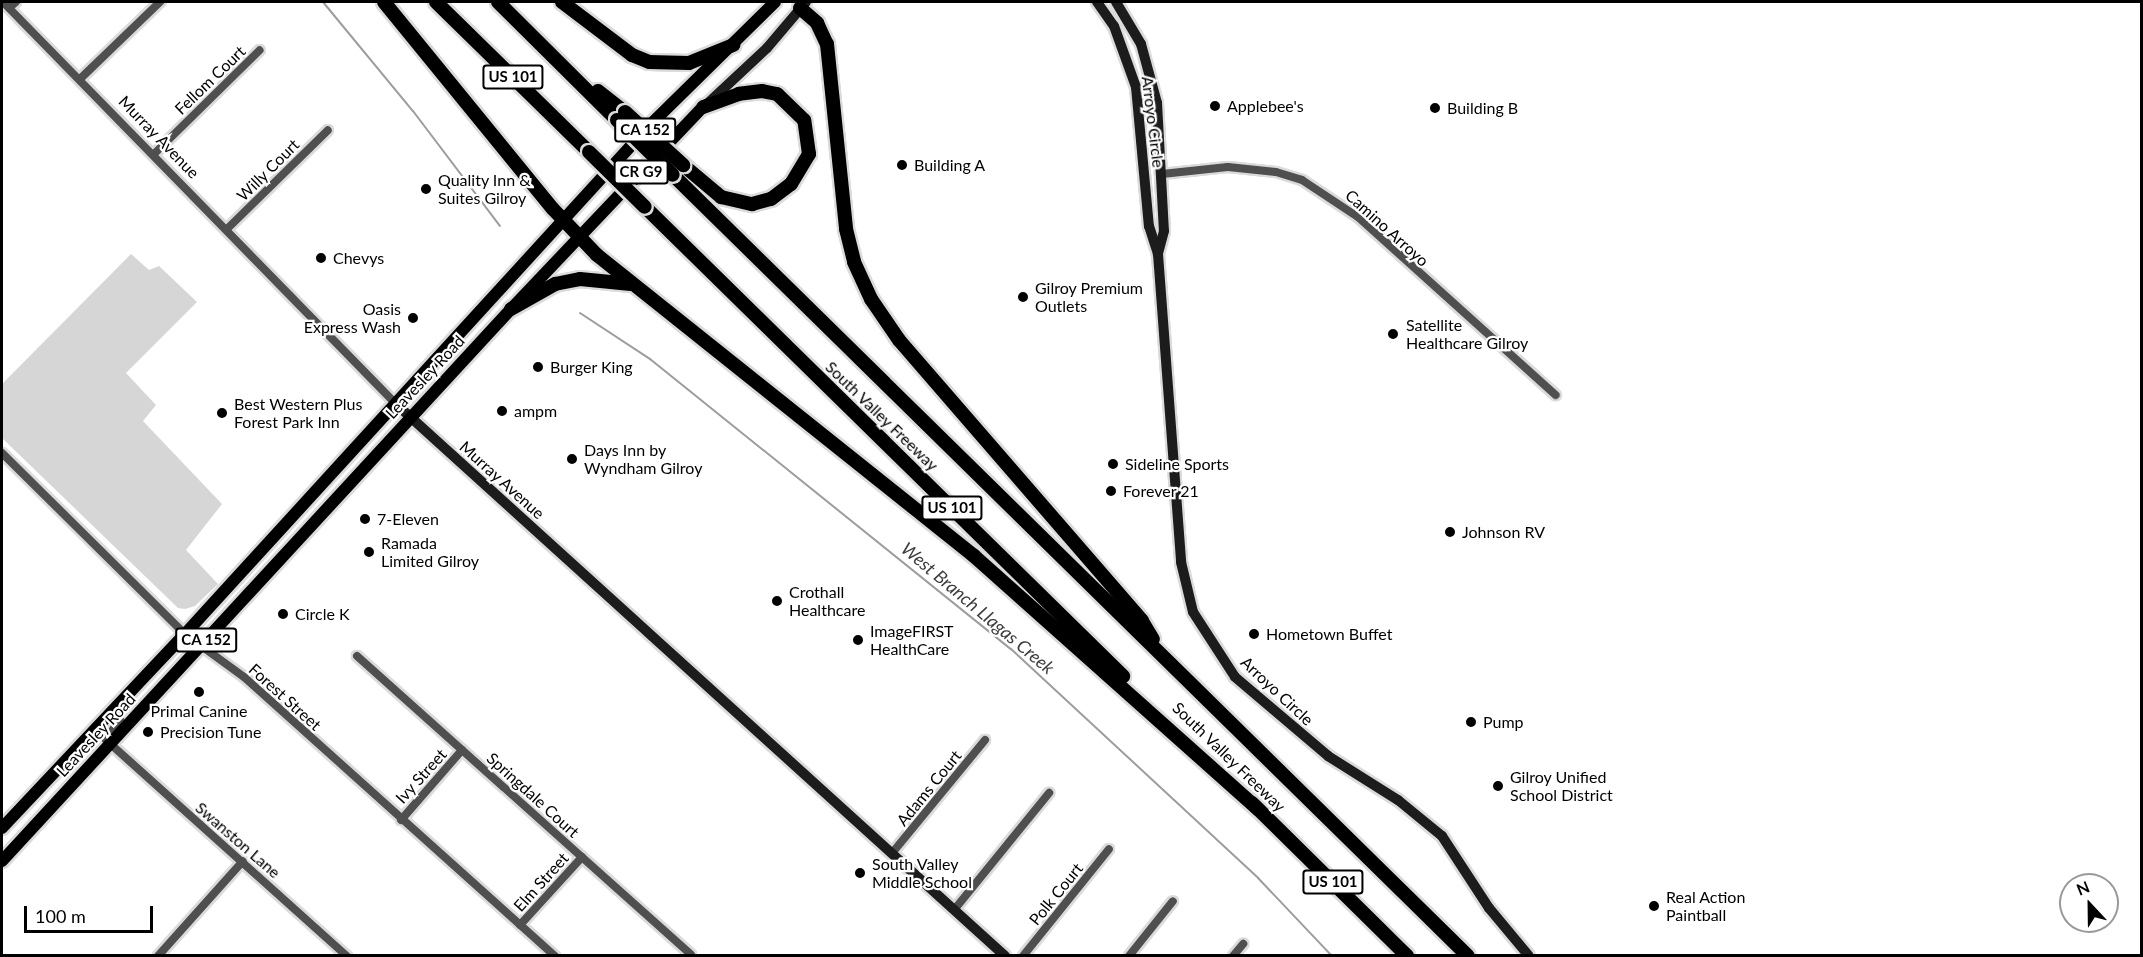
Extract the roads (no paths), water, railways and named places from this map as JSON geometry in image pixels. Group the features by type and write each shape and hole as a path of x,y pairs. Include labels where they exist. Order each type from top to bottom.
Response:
{"highway":[{"path":"384,2 580,238 974,556 1258,809"},
{"name":"South Valley Freeway","path":"436,2 1407,956"},
{"name":"South Valley Freeway","path":"498,2 678,170 1164,657 1468,956"},
{"path":"562,2 632,55 649,62 689,63 733,45"},
{"path":"800,4 823,33 829,51 846,229 854,261 871,299 899,340 1142,621 1164,657"},
{"path":"678,170 721,197 752,204 771,199 791,184 809,154 804,120 777,94 762,91 739,94 704,107"},
{"name":"CA 152","path":"511,309 555,284 580,279 636,285"}],"main road":[{"name":"Leavesley Road","path":"2,828 185,634 663,111 775,2"},
{"name":"Leavesley Road","path":"2,861 511,309 704,107"}],"street":[{"name":"Murray Avenue","path":"3,2 81,78 396,404 1005,956"},
{"path":"9,8 16,2"},
{"path":"81,78 160,2"},
{"name":"Arroyo Circle","path":"1097,2 1114,26 1136,87 1149,226 1158,254 1181,562 1193,612 1235,677 1328,756 1398,800 1442,836 1489,908 1529,956"},
{"name":"Arroyo Circle","path":"1116,2 1146,56 1157,103 1164,231 1158,254"},
{"name":"Leavesley Road","path":"704,107 760,54 800,4"},
{"name":"Fellom Court","path":"154,154 260,50"},
{"name":"Willy Court","path":"227,229 328,130"},
{"name":"Camino Arroyo","path":"1162,174 1228,167 1267,171 1302,180 1330,196 1358,217 1556,395"},
{"name":"Forest Street","path":"2,453 185,634 244,677 400,820 555,956"},
{"name":"Springdale Court","path":"357,656 692,955"},
{"path":"110,744 105,737 120,719 120,703"},
{"name":"Adams Court","path":"892,852 985,740"},
{"name":"Swanston Lane","path":"110,744 347,956"},
{"name":"Ivy Street","path":"400,820 462,750"},
{"path":"954,909 1049,793"},
{"name":"Polk Court","path":"1023,956 1109,849"},
{"name":"Elm Street","path":"520,925 582,857"},
{"path":"158,956 243,861"},
{"path":"1129,956 1173,901"},
{"path":"1233,956 1243,944"}],"waterway":[{"name":"West Branch Llagas Creek","path":"323,2 413,111 500,226"},
{"name":"West Branch Llagas Creek","path":"580,313 650,359 1011,649 1258,878 1332,956"}],"place":[{"name":"Applebee's","path":"1215,106"},
{"name":"Building B","path":"1435,108"},
{"name":"Building A","path":"902,165"},
{"name":"Quality Inn & Suites Gilroy","path":"426,189"},
{"name":"Chevys","path":"321,258"},
{"name":"Gilroy Premium Outlets","path":"1023,297"},
{"name":"Oasis Express Wash","path":"413,318"},
{"name":"Satellite Healthcare Gilroy","path":"1393,334"},
{"name":"Burger King","path":"538,367"},
{"name":"ampm","path":"502,411"},
{"name":"Best Western Plus Forest Park Inn","path":"222,413"},
{"name":"Days Inn by Wyndham Gilroy","path":"572,459"},
{"name":"Sideline Sports","path":"1113,464"},
{"name":"Forever 21","path":"1111,491"},
{"name":"7-Eleven","path":"365,519"},
{"name":"Johnson RV","path":"1450,532"},
{"name":"Ramada Limited Gilroy","path":"369,552"},
{"name":"Crothall Healthcare","path":"777,601"},
{"name":"Circle K","path":"283,614"},
{"name":"Hometown Buffet","path":"1254,634"},
{"name":"ImageFIRST HealthCare","path":"858,640"},
{"name":"Primal Canine","path":"199,692"},
{"name":"Pump","path":"1471,722"},
{"name":"Precision Tune","path":"148,732"},
{"name":"Gilroy Unified School District","path":"1498,786"},
{"name":"South Valley Middle School","path":"860,873"},
{"name":"Real Action Paintball","path":"1654,906"}]}
